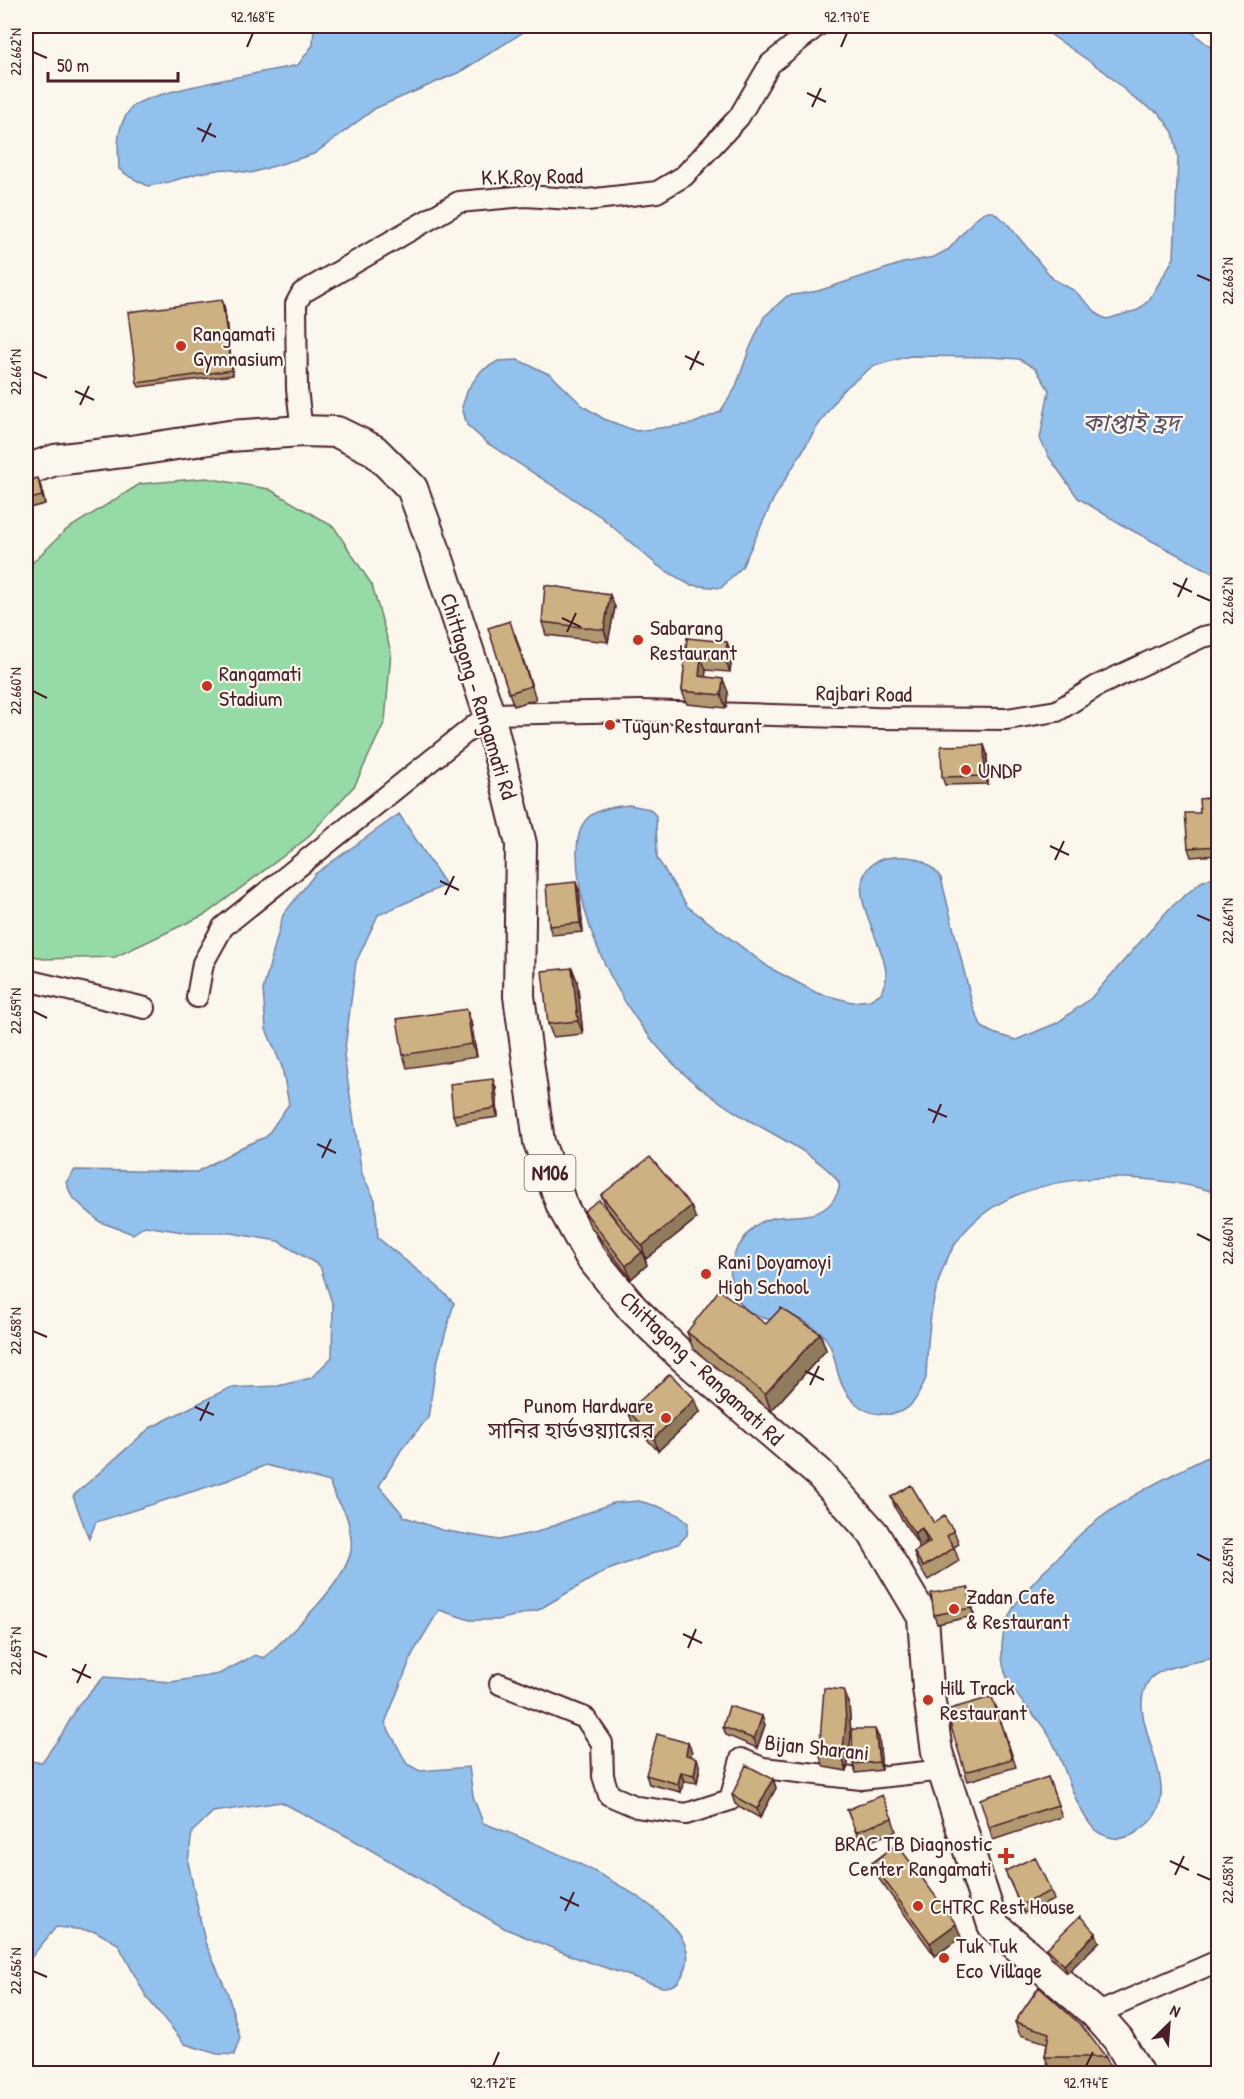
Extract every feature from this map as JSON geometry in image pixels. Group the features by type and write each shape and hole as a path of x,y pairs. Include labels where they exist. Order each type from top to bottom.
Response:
{"highway":[{"name":"Chittagong - Rangamati Rd","path":"26,470 56,460 228,436 302,431 336,432 374,450 412,488 489,714 521,844 519,996 539,1142 562,1206 590,1256 633,1309 681,1354 819,1473 873,1533 923,1617 928,1689 937,1752 993,1925 1096,2014 1118,2038 1138,2073"}],"street":[{"name":"K.K.Roy Road","path":"302,431 297,389 296,304 302,292 459,202 525,196 587,200 657,192 684,176 739,117 770,64 817,26"},
{"name":"Rajbari Road","path":"489,714 640,711 876,718 1007,719 1057,711 1097,686 1203,637 1218,634"},
{"path":"197,997 203,963 223,927 489,714"},
{"path":"26,980 145,1008"},
{"name":"Bijan Sharani","path":"500,1684 585,1718 602,1743 603,1776 609,1795 637,1807 686,1814 730,1800 741,1759 763,1768 861,1779 944,1770"},
{"path":"1096,2014 1218,1961"}],"green space":[{"name":"Rangamati Stadium","path":"206,478 269,489 334,527 372,585 391,652 385,721 355,785 306,839 206,914 115,957 43,959 26,953 26,569 66,530 140,484"}],"water":[{"path":"314,26 533,26 460,72 376,108 314,154 251,173 224,169 148,186 119,169 120,129 132,107 160,95 298,65 313,45"},
{"name":"কাপ্তাই হ্রদ","path":"1038,26 1185,26 1218,51 1218,576 1122,525 1078,498 1049,457 1040,439 1049,390 1036,369 1019,359 910,356 873,366 842,391 817,427 774,498 742,567 721,588 690,585 658,566 600,516 487,443 467,425 462,407 468,389 481,371 498,361 518,360 551,375 583,406 604,419 636,431 692,424 720,412 735,389 764,317 787,296 818,291 903,263 934,257 949,249 984,212 993,212 1006,222 1053,279 1075,291 1100,316 1107,319 1138,310 1149,300 1174,258 1178,157 1173,132 1159,113 1136,100 1105,72"},
{"path":"629,805 650,809 656,816 657,858 687,906 770,968 817,993 852,1002 870,1000 881,993 886,978 880,949 864,905 863,878 869,867 886,858 912,858 927,864 941,878 973,1007 982,1027 1016,1040 1057,1023 1091,998 1169,909 1201,882 1218,875 1218,1193 1151,1180 1113,1178 1076,1180 1039,1187 1006,1200 977,1219 954,1246 946,1261 932,1310 926,1378 917,1397 909,1407 898,1413 878,1414 862,1408 849,1397 843,1387 826,1338 802,1320 765,1318 751,1313 736,1297 730,1278 735,1254 752,1228 768,1219 800,1216 821,1211 837,1194 838,1182 829,1171 806,1153 733,1110 684,1074 643,1029 625,1002 596,944 586,914 580,884 577,854 580,830 584,822 597,812"},
{"path":"399,814 446,885 378,915 356,962 344,1056 362,1174 375,1200 378,1238 454,1303 436,1366 428,1418 401,1450 379,1486 405,1517 442,1530 499,1540 537,1532 613,1503 639,1501 677,1514 688,1523 687,1535 678,1544 603,1572 538,1610 498,1620 470,1620 439,1610 413,1653 385,1723 407,1764 420,1771 469,1767 473,1796 483,1823 572,1860 644,1901 671,1924 686,1947 685,1970 677,1983 662,1987 577,1958 506,1929 352,1839 281,1802 213,1812 192,1832 188,1862 205,1942 228,1994 240,2038 234,2055 217,2054 185,2044 147,1998 118,1944 95,1931 56,1927 29,1960 29,1977 26,1980 26,1761 42,1762 62,1734 79,1704 104,1677 171,1682 219,1674 255,1655 264,1658 315,1608 338,1579 351,1551 351,1539 345,1513 333,1493 330,1482 266,1465 226,1481 96,1522 89,1539 73,1496 150,1428 229,1388 278,1386 311,1378 332,1357 333,1306 320,1266 278,1241 231,1233 189,1233 145,1226 133,1234 100,1222 72,1197 66,1182 75,1170 197,1172 242,1147 266,1137 289,1104 282,1067 266,1029 263,990 283,915 315,874"},
{"path":"1218,1452 1218,1657 1172,1667 1150,1679 1143,1695 1143,1713 1159,1772 1161,1792 1158,1809 1146,1825 1133,1835 1119,1838 1107,1836 1094,1829 1085,1817 1049,1736 1008,1680 1002,1657 1002,1641 1006,1625 1012,1610 1025,1592 1085,1530 1132,1497"}],"building":[{"name":"Rangamati Gymnasium","path":"222,300 232,370 137,383 128,312"},
{"path":"38,478 42,496 26,500 26,481"},
{"path":"545,585 610,595 604,630 542,622"},
{"path":"510,621 531,686 509,693 488,628"},
{"path":"687,638 727,642 725,659 701,657 699,676 723,679 721,695 682,691"},
{"name":"UNDP","path":"984,745 985,776 942,777 941,746"},
{"path":"1217,797 1218,846 1188,848 1185,813 1200,813 1199,799"},
{"path":"576,882 580,923 549,926 546,885"},
{"path":"572,968 578,1021 548,1024 542,971"},
{"path":"467,1009 472,1044 403,1055 397,1019"},
{"path":"493,1079 495,1108 453,1115 450,1084"},
{"path":"650,1157 691,1206 642,1246 601,1195"},
{"path":"599,1200 642,1252 626,1266 584,1211"},
{"path":"719,1290 766,1324 781,1308 820,1333 765,1394 687,1332"},
{"path":"670,1374 695,1399 654,1438 628,1411"},
{"path":"911,1485 934,1523 944,1516 954,1531 947,1536 954,1548 923,1567 914,1552 930,1542 922,1528 914,1533 891,1497"},
{"path":"968,1587 971,1608 934,1615 931,1593"},
{"path":"824,1688 844,1690 846,1722 842,1758 819,1754"},
{"path":"992,1697 1012,1759 965,1772 946,1710"},
{"path":"729,1706 762,1716 754,1739 723,1727"},
{"path":"852,1729 875,1729 879,1762 853,1764"},
{"path":"657,1734 688,1743 686,1755 697,1758 694,1775 681,1772 678,1784 646,1775"},
{"path":"746,1765 773,1779 757,1809 732,1795"},
{"path":"1048,1777 1058,1805 989,1827 980,1799"},
{"path":"882,1795 892,1818 856,1832 847,1810"},
{"name":"CHTRC Rest House","path":"897,1844 956,1924 930,1943 872,1863"},
{"path":"1035,1857 1051,1891 1021,1905 1005,1871"},
{"path":"1080,1916 1096,1933 1064,1965 1047,1948"},
{"path":"1039,1987 1082,2026 1106,2057 1045,2057 1049,2033 1015,2022"}],"place":[{"name":"Rangamati Gymnasium","path":"181,346"},
{"name":"Sabarang Restaurant","path":"638,640"},
{"name":"Rangamati Stadium","path":"207,686"},
{"name":"Tugun Restaurant","path":"610,725"},
{"name":"UNDP","path":"966,770"},
{"name":"Rani Doyamoyi High School","path":"706,1274"},
{"name":"Punom Hardware সানির হার্ডওয়্যারের","path":"666,1418"},
{"name":"Zadan Cafe & Restaurant","path":"954,1609"},
{"name":"Hill Track Restaurant","path":"928,1700"},
{"name":"BRAC TB Diagnostic Center Rangamati","path":"1006,1856"},
{"name":"CHTRC Rest House","path":"918,1906"},
{"name":"Tuk Tuk Eco Village","path":"944,1958"}]}
